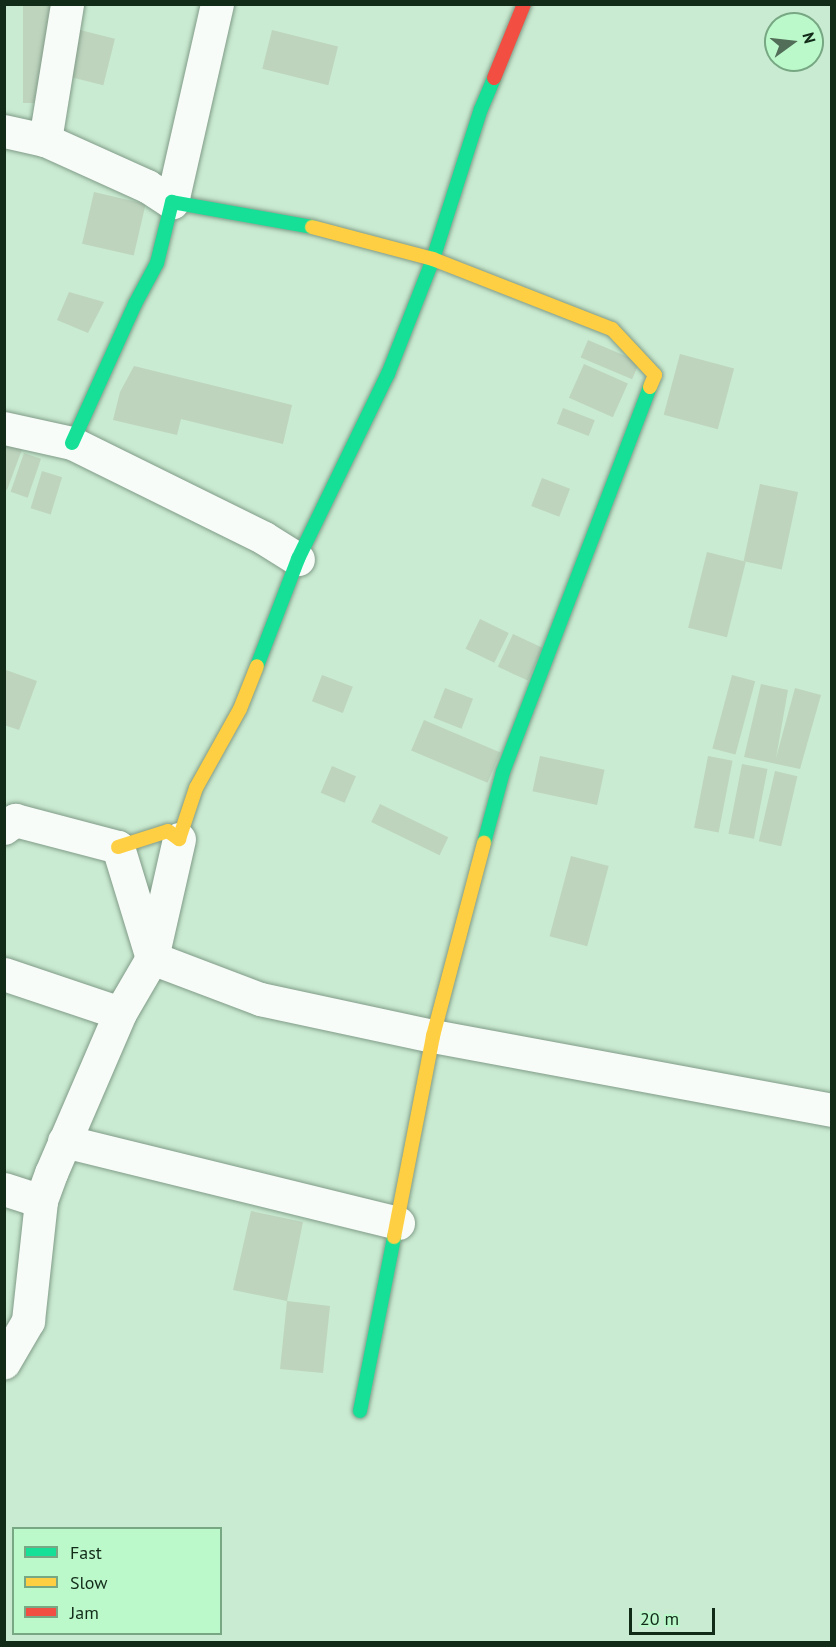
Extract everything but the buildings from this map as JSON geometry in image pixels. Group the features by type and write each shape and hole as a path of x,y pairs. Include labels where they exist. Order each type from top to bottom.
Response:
{"street":[{"path":"45,140 67,4"},
{"path":"72,442 135,304 157,263 217,4"},
{"path":"4,1362 28,1321 41,1201 64,1141 120,1013 152,957 179,839 196,788 240,708 298,559 388,374 433,260 481,109 524,4"},
{"path":"4,131 45,140 147,186 172,202 211,207 314,227 433,260 612,329 655,375 503,772 433,1036 360,1411"},
{"path":"4,428 72,442 264,538 298,559"},
{"path":"8,818 118,847 168,831 179,839"},
{"path":"118,847 152,957"},
{"path":"152,957 260,999 433,1036 831,1110"},
{"path":"4,974 120,1013"},
{"path":"64,1141 398,1223"},
{"path":"4,1189 41,1201"}],"traffic: fast":[{"path":"257,666 298,559 388,374 433,259 481,109 494,78"},
{"path":"72,443 135,304 157,263 172,202 312,227"},
{"path":"484,843 503,772 650,387"},
{"path":"360,1411 394,1237"}],"traffic: slow":[{"path":"312,227 433,259 612,329 655,375 650,387"},
{"path":"118,847 168,831 179,839 196,788 240,709 257,666"},
{"path":"394,1237 433,1036 484,843"}],"traffic: jam":[{"path":"494,78 524,4"}]}
